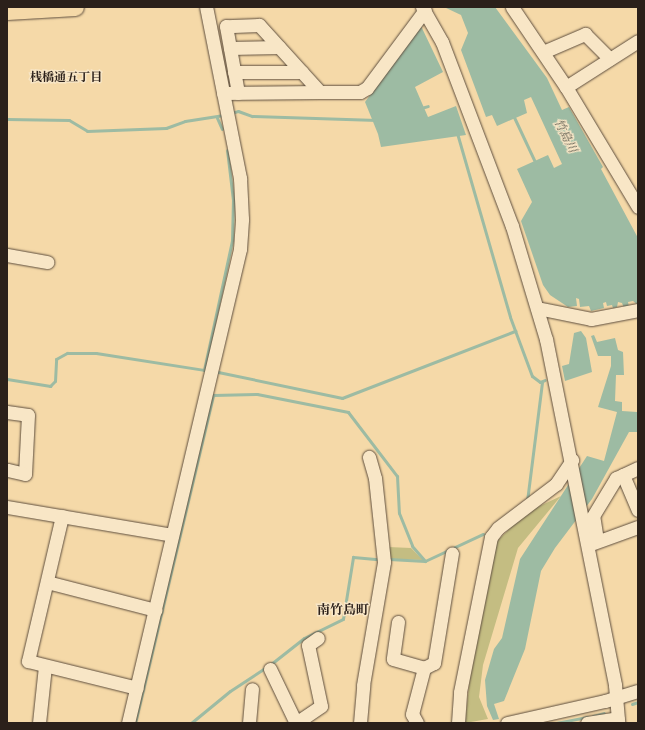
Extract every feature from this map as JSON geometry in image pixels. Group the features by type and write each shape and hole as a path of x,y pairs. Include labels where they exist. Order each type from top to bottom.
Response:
{"main road":[{"path":"7,11 75,7"}],"street":[{"path":"128,723 240,249 242,219 240,178 206,7"},
{"path":"512,7 566,87 638,207"},
{"path":"224,99 238,92 360,92 367,88 424,9 442,42 512,226 537,308 555,375 582,525 616,696 618,720 587,723"},
{"path":"238,92 226,26 259,25 320,92"},
{"path":"543,52 585,34 610,59"},
{"path":"566,87 638,41"},
{"path":"230,48 279,47"},
{"path":"234,72 302,72"},
{"path":"7,255 47,262"},
{"path":"537,308 591,319 638,310"},
{"path":"7,412 28,414 25,474 7,470"},
{"path":"360,723 363,685 384,562 375,478 368,457"},
{"path":"458,723 460,692 490,537 498,528 556,484 572,463"},
{"path":"598,540 593,516 616,478 638,468"},
{"path":"622,475 638,510"},
{"path":"7,507 172,535"},
{"path":"62,516 28,661 137,688"},
{"path":"586,546 598,540 638,527"},
{"path":"398,622 393,659 424,668 434,663 452,553"},
{"path":"46,582 155,610"},
{"path":"270,669 296,723 321,706 308,645 318,638"},
{"path":"39,723 45,666"},
{"path":"417,723 412,714 424,668"},
{"path":"249,723 252,688"},
{"path":"508,723 638,691"}],"shaded area":[{"path":"561,496 518,548 483,665 479,697 488,719 465,723 471,668 493,545 527,512"},
{"path":"388,547 411,548 423,560 389,559"}],"water":[{"name":"竹島川","path":"444,7 495,7 547,78 562,110 569,107 603,167 601,169 638,238 638,305 633,301 628,302 629,307 624,308 622,303 618,302 617,307 613,308 612,305 607,306 606,302 603,303 604,308 591,311 589,306 580,307 579,299 576,298 577,306 568,307 550,295 543,285 521,221 532,202 517,169 548,155 554,168 562,164 531,97 524,100 527,113 497,126 492,115 486,117 461,50 468,33 461,15"},
{"path":"421,26 443,72 415,87 428,117 456,106 466,135 381,147 378,134 365,102"},
{"path":"581,331 586,338 592,372 565,381 562,366 569,364 574,333"},
{"path":"594,335 597,342 615,338 618,350 623,352 624,375 616,375 615,401 622,402 622,411 637,412 638,432 629,432 592,499 555,548 541,571 525,649 504,701 494,704 499,719 493,720 487,706 485,680 494,649 502,638 520,559 587,456 604,461 617,412 598,407 611,366 611,356 598,356 591,336"}],"waterway":[{"path":"421,108 428,106"},
{"path":"231,113 238,111 252,116 377,120"},
{"path":"7,119 69,120 87,131 166,128 185,121 224,115"},
{"path":"513,115 536,164"},
{"path":"217,118 222,129"},
{"path":"457,133 510,317 532,376 540,382 545,380"},
{"path":"7,379 50,386 55,381 56,359 67,353 96,353 204,370 232,240 233,200 227,150"},
{"path":"218,372 342,398 515,331"},
{"path":"527,501 542,382"},
{"path":"135,723 213,395 257,394 348,412 397,476 399,513 412,546 425,561"},
{"path":"389,559 425,561 483,534"},
{"path":"191,723 230,691 271,664 304,638 343,619 353,557 378,559"},
{"path":"632,704 638,702"},
{"path":"593,716 604,713"},
{"path":"556,723 587,717"}],"district":[{"name":"桟橋通五丁目","path":"66,78"},
{"name":"南竹島町","path":"343,610"}]}
